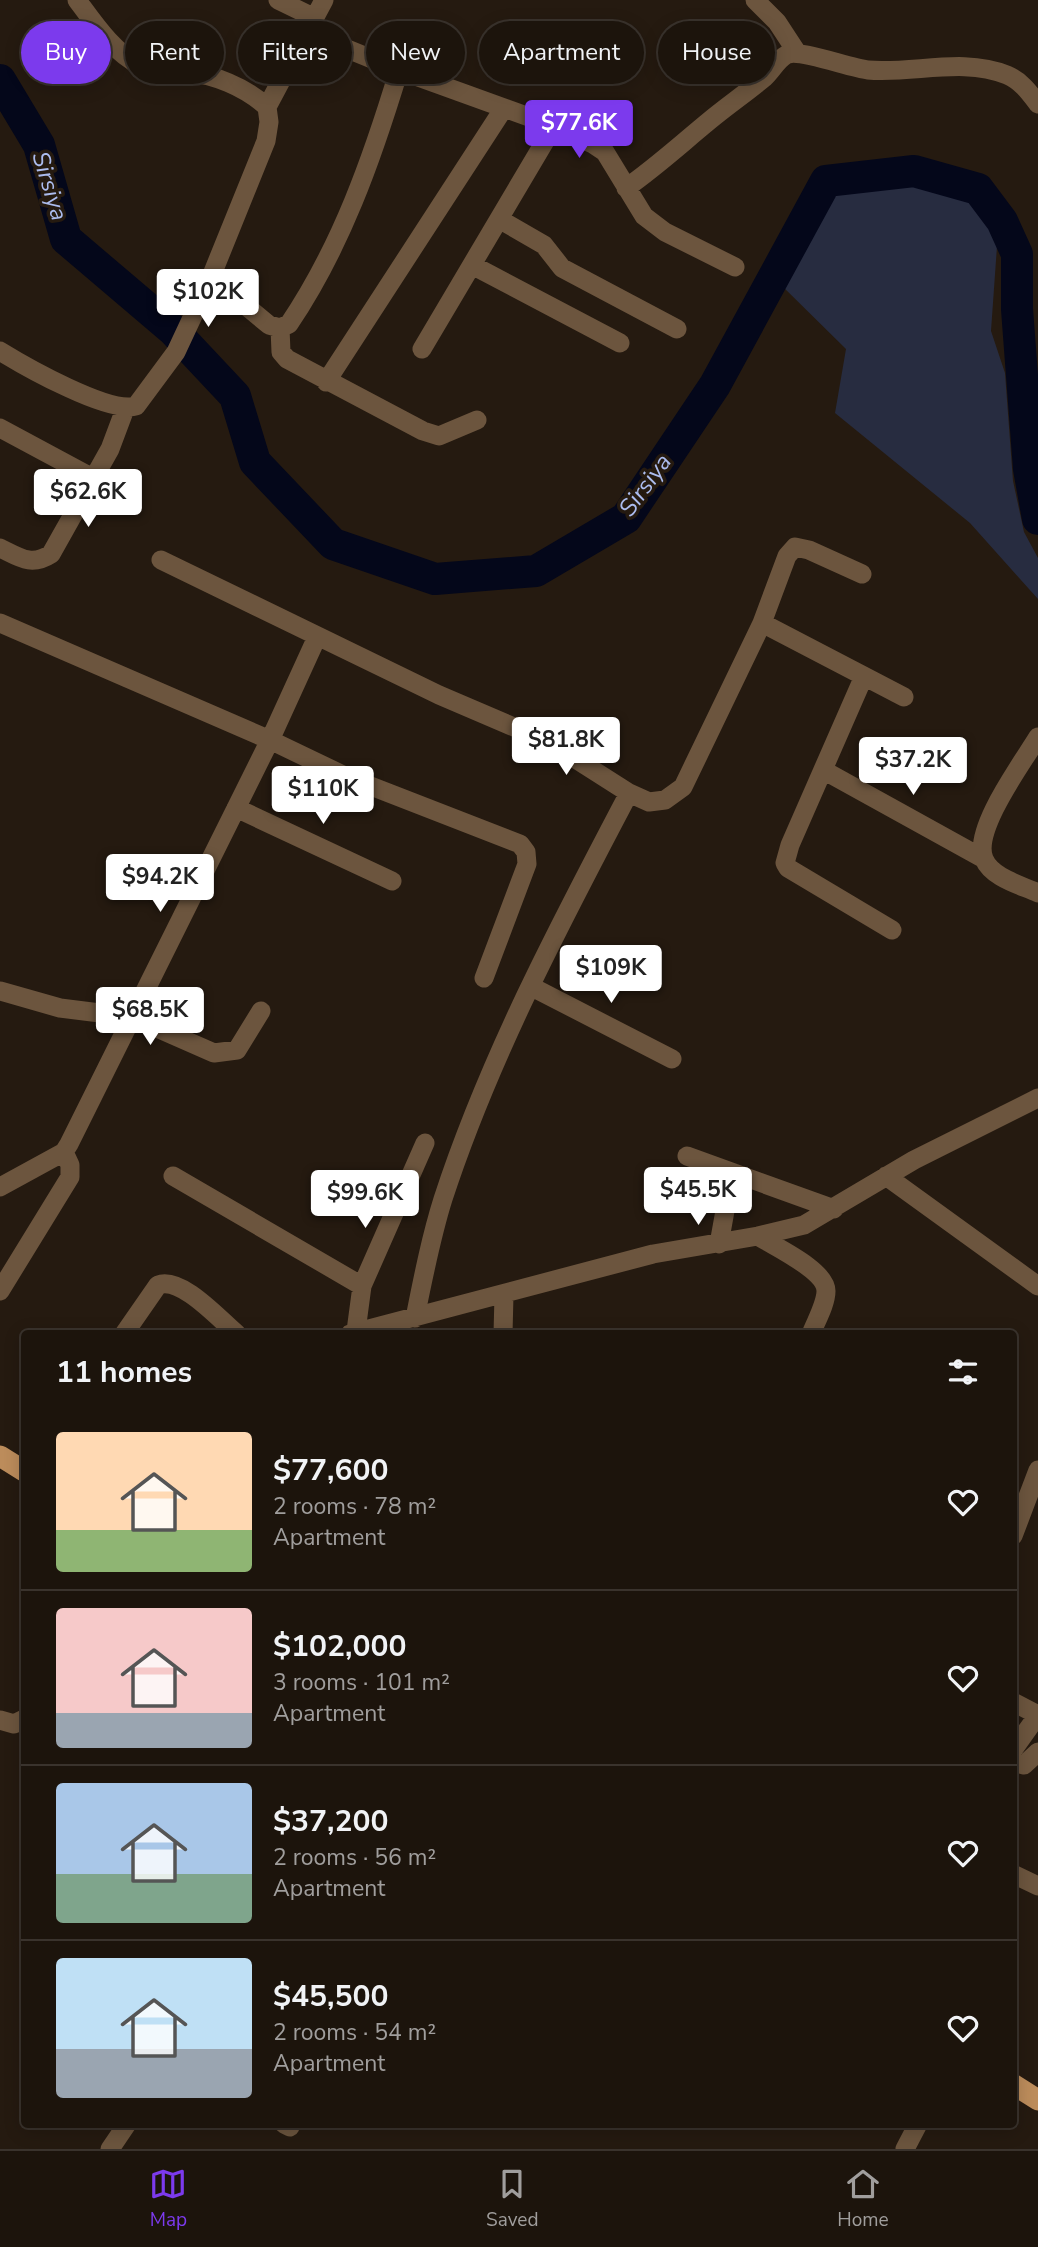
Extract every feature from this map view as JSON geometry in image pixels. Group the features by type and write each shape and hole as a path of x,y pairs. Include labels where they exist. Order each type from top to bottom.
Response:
{"main road":[{"path":"0,1456 21,1469"},
{"path":"1017,2087 1038,2101"}],"street":[{"path":"0,351 32,370 125,409 136,406 176,352 208,283 266,141 270,122 267,107 251,92 201,75 158,71 139,65 98,30 77,0"},
{"path":"278,0 306,21"},
{"path":"313,21 324,0"},
{"path":"755,0 777,23 796,51 834,65 870,70 963,67 986,70 1007,75 1024,85 1038,104"},
{"path":"626,188 662,163 706,123 766,76 785,55 796,51"},
{"path":"267,107 279,84"},
{"path":"208,283 269,325 279,328 289,324 337,238 374,154 395,84"},
{"path":"438,84 554,126 605,152 644,216 665,232 735,268"},
{"path":"326,382 504,108"},
{"path":"422,349 554,126"},
{"path":"499,219 544,245 562,268 677,329"},
{"path":"472,265 620,343"},
{"path":"279,328 281,352 288,359 326,382 433,435 445,435 477,419"},
{"path":"0,548 27,561 41,561 51,554 110,449 125,409"},
{"path":"0,428 93,478"},
{"path":"161,560 317,637 549,743 629,793 649,802 665,800 683,787 762,623 787,556 795,547 862,574"},
{"path":"0,623 270,740 345,776 520,844 526,852 527,864 484,978"},
{"path":"762,623 904,697"},
{"path":"0,1187 64,1152 270,740 317,637"},
{"path":"864,676 785,863 788,868 892,930"},
{"path":"984,859 983,837 999,800 1038,737"},
{"path":"823,771 984,859 997,875 1038,893"},
{"path":"415,1318 443,1199 489,1078 567,911 629,793"},
{"path":"236,807 392,881"},
{"path":"532,987 672,1059"},
{"path":"0,991 60,1008 132,1017 214,1053 237,1050 261,1011"},
{"path":"362,1330 653,1254 719,1244 804,1225 886,1176 1038,1098"},
{"path":"353,1330 362,1286 425,1143"},
{"path":"0,1292 70,1177 70,1165 64,1152"},
{"path":"687,1157 834,1209"},
{"path":"719,1244 732,1172"},
{"path":"173,1176 362,1286"},
{"path":"886,1176 1038,1286"},
{"path":"758,1236 817,1272 825,1282 827,1293 813,1330"},
{"path":"127,1330 158,1285 164,1283 183,1289 232,1330"},
{"path":"503,1330 504,1295"},
{"path":"1019,1500 1038,1469"},
{"path":"1017,1704 1038,1715 1017,1744"},
{"path":"0,1720 14,1724 21,1720"},
{"path":"1017,1763 1024,1765 1032,1761 1038,1752"},
{"path":"1017,1876 1038,1886"},
{"path":"110,2149 124,2128"},
{"path":"905,2149 916,2128"}],"shaded area":[{"path":"863,163 930,173 976,204 998,232 991,331 1005,373 1013,481 1024,532 1038,558 1038,599 970,523 835,413 846,349 776,280 784,241 827,178"}],"waterway":[{"name":"Sirsiya","path":"0,80 39,145 66,239 173,330 235,396 255,462 333,544 435,579 536,571 626,518 715,385 826,181 914,171 978,189 1002,221 1017,254 1017,309 1029,469 1038,519"}]}
